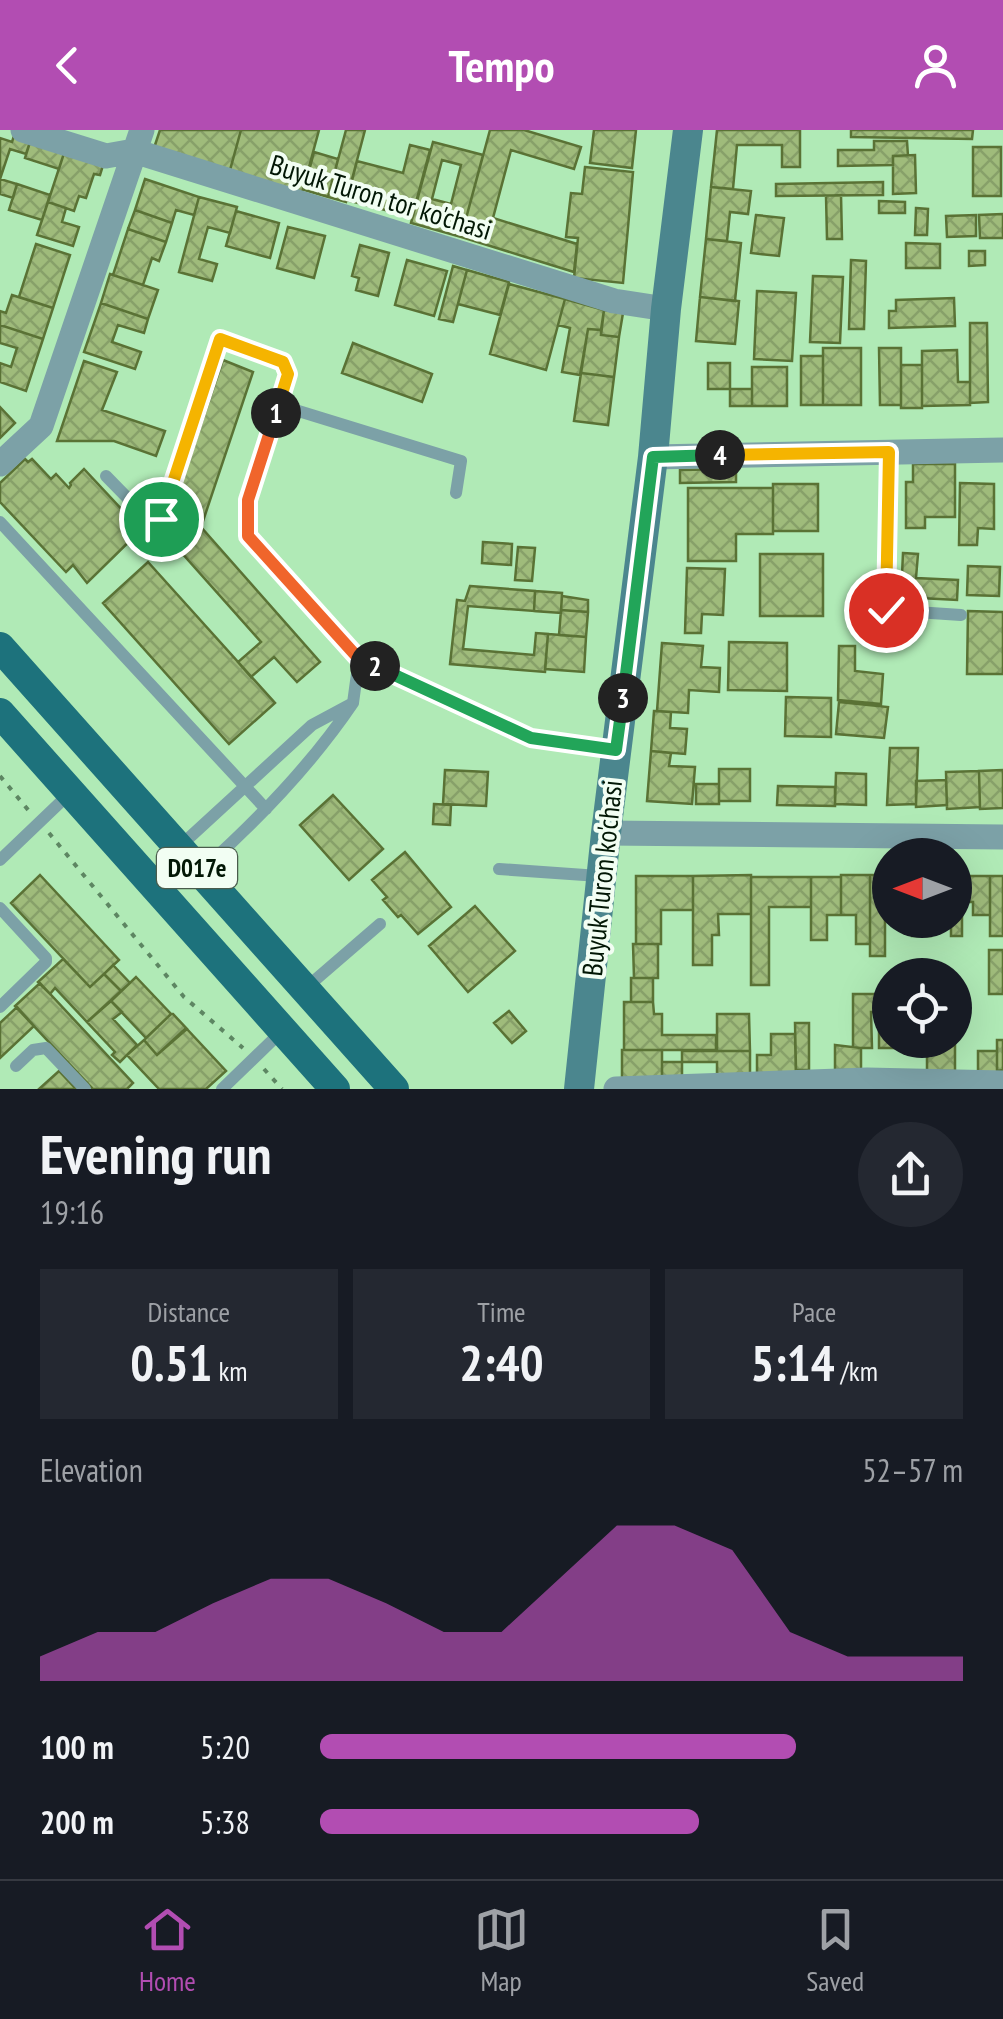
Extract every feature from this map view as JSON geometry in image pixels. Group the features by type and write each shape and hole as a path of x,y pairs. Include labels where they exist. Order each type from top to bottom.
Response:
{"main road":[{"name":"D017e","path":"0,647 394,1089"},
{"name":"D017e","path":"0,713 335,1089"}],"street":[{"name":"Buyuk Turon tor ko'chasi","path":"22,130 106,156 138,140 614,301 666,308"},
{"name":"Buyuk Turon ko'chasi","path":"579,1089 688,130"},
{"path":"0,464 41,426 138,140"},
{"path":"653,457 1003,450"},
{"path":"606,833 1003,837"},
{"path":"616,1089 866,1080 1003,1083"}],"lane":[{"path":"106,476 149,520 158,523 220,339 283,362 288,374 248,500 248,536 359,659 531,738 616,750"},
{"path":"279,405 461,461 456,493"},
{"path":"889,452 886,610 961,616"},
{"path":"0,522 266,809"},
{"path":"200,872 244,833 328,741 354,703 359,659"},
{"path":"178,848 312,726 354,703"},
{"path":"0,860 71,792"},
{"path":"499,869 602,876"},
{"path":"0,908 46,962 0,1007"},
{"path":"304,989 380,924"},
{"path":"222,1089 283,1030"},
{"path":"16,1066 33,1050 46,1048 85,1089"}],"path":[{"path":"0,776 184,997 254,1058 282,1089"}],"building":[{"path":"160,130 241,130 230,170 154,148"},
{"path":"241,130 319,130 302,193 229,174"},
{"path":"346,130 365,130 346,202 328,197"},
{"path":"490,130 524,130 581,147 574,169 511,150 493,218 577,244 574,272 461,237"},
{"path":"594,130 636,130 632,168 590,163"},
{"path":"717,130 800,130 800,167 782,167 782,145 737,145 733,189 711,187"},
{"path":"851,130 973,130 972,139 851,137"},
{"path":"15,133 31,139 26,154 10,149 0,179 0,138 12,142"},
{"path":"31,139 65,150 59,169 25,158"},
{"path":"874,141 907,141 908,156 893,156 893,165 838,166 838,150 874,150"},
{"path":"433,142 483,155 461,237 411,223","holes":["442,160 461,165 451,204 432,199"]},
{"path":"410,145 430,150 412,217 347,200 357,161 403,173"},
{"path":"973,147 1001,147 1001,196 973,196"},
{"path":"65,150 104,162 100,175 94,174 86,198 79,196 74,211 48,202"},
{"path":"314,152 338,159 328,197 304,190"},
{"path":"915,155 916,193 893,194 893,156"},
{"path":"585,167 633,172 623,283 574,278 578,238 566,237 571,193 582,194"},
{"path":"0,179 17,184 13,198 0,194"},
{"path":"145,179 199,197 194,215 176,210 172,223 135,210"},
{"path":"883,182 883,195 776,196 776,184"},
{"path":"17,184 50,195 42,220 9,210"},
{"path":"711,187 751,191 748,214 730,212 727,241 706,239"},
{"path":"841,195 842,239 827,239 826,196"},
{"path":"199,197 237,207 230,233 208,227 199,259 217,264 212,281 179,272"},
{"path":"879,201 905,202 905,213 879,213"},
{"path":"48,202 66,208 62,222 79,227 73,246 37,235"},
{"path":"916,208 928,209 927,235 915,235"},
{"path":"135,210 172,223 166,242 128,229"},
{"path":"236,211 279,223 270,258 226,246"},
{"path":"1003,214 1003,238 980,238 979,215"},
{"path":"756,215 784,218 779,256 751,253"},
{"path":"976,215 976,236 947,237 946,216"},
{"path":"288,227 325,236 314,278 277,268"},
{"path":"128,229 166,242 159,261 152,258 143,285 113,275"},
{"path":"706,239 741,243 735,301 700,297"},
{"path":"906,243 940,244 940,268 906,268"},
{"path":"36,244 70,255 53,308 19,297"},
{"path":"360,245 389,253 378,296 356,290 359,278 352,276"},
{"path":"969,251 985,251 985,265 969,266"},
{"path":"407,260 447,271 434,316 395,305"},
{"path":"851,260 866,261 864,329 849,329"},
{"path":"453,266 467,270 453,322 439,319"},
{"path":"467,270 509,282 500,315 458,304"},
{"path":"110,274 158,290 148,319 101,303"},
{"path":"813,276 843,277 840,343 810,342"},
{"path":"509,284 565,299 546,370 490,354"},
{"path":"757,291 796,293 792,361 754,359"},
{"path":"12,295 53,308 43,339 0,325 0,311 6,313"},
{"path":"700,297 739,301 735,344 696,341"},
{"path":"954,298 955,326 889,328 889,311 896,311 896,300"},
{"path":"565,299 604,310 601,330 588,329 580,375 562,372 570,328 558,325"},
{"path":"101,303 148,319 144,333 118,325 112,342 141,352 135,369 84,352"},
{"path":"604,310 623,313 619,337 601,335"},
{"path":"970,323 987,323 988,402 970,403"},
{"path":"0,325 43,339 26,391 0,382 0,363 11,367 17,348 0,343"},
{"path":"588,329 619,337 614,377 581,373"},
{"path":"353,343 432,374 422,402 342,373"},
{"path":"823,348 861,348 861,405 823,405"},
{"path":"879,348 901,348 901,405 880,405"},
{"path":"957,350 958,382 970,382 970,405 922,406 922,351"},
{"path":"801,356 823,356 823,405 801,405"},
{"path":"223,360 253,372 201,527 320,662 297,682 274,657 251,677 238,662 261,642 164,533"},
{"path":"84,361 117,372 102,410 165,431 156,456 114,441 57,441"},
{"path":"708,363 730,363 730,389 708,389"},
{"path":"901,365 922,365 922,408 901,408"},
{"path":"752,367 787,367 787,406 752,406"},
{"path":"581,373 614,377 608,425 574,421"},
{"path":"730,389 752,389 752,406 730,406"},
{"path":"0,407 15,423 0,438"},
{"path":"25,459 32,459 51,479 56,474 69,488 84,469 141,530 87,583 73,565 66,572 0,502 0,483"},
{"path":"913,464 955,464 955,517 925,517 925,528 906,528 906,482 913,482"},
{"path":"736,469 736,482 680,483 680,470"},
{"path":"960,483 994,484 994,529 978,528 977,545 959,545"},
{"path":"773,484 818,484 818,531 773,531"},
{"path":"688,488 773,488 773,534 736,534 736,561 688,561"},
{"path":"483,542 512,544 511,565 482,563"},
{"path":"518,547 535,548 532,581 515,580"},
{"path":"903,553 918,554 916,578 958,580 957,600 901,597"},
{"path":"760,554 823,554 823,616 760,616"},
{"path":"148,562 275,703 229,744 103,603"},
{"path":"968,566 1000,567 999,596 967,595"},
{"path":"687,568 725,569 723,615 702,614 701,633 685,633"},
{"path":"470,586 535,591 534,611 468,606 463,649 534,655 536,633 548,634 545,672 450,664 457,600 465,601"},
{"path":"535,591 562,593 561,613 534,611"},
{"path":"562,596 588,600 588,612 561,610"},
{"path":"561,610 588,612 586,637 559,635"},
{"path":"968,611 1003,612 1003,674 967,674"},
{"path":"548,634 586,637 584,672 545,669"},
{"path":"729,642 787,643 787,691 728,690"},
{"path":"662,643 703,646 701,667 720,668 719,692 689,690 688,713 657,711"},
{"path":"839,646 855,646 855,671 883,674 881,704 838,700"},
{"path":"786,697 831,698 831,737 785,736"},
{"path":"839,702 888,707 884,738 836,734"},
{"path":"654,711 671,712 670,728 687,729 685,754 651,751"},
{"path":"890,748 918,748 916,804 887,805"},
{"path":"651,751 671,753 669,766 695,767 692,804 647,801"},
{"path":"719,769 750,769 750,801 719,801"},
{"path":"445,770 488,772 486,806 443,804"},
{"path":"1003,770 1003,808 980,809 979,771"},
{"path":"979,771 980,807 947,809 946,772"},
{"path":"836,773 866,774 866,805 835,804"},
{"path":"946,780 947,805 916,807 916,781"},
{"path":"696,784 719,784 719,804 696,804"},
{"path":"778,786 835,787 835,806 777,805"},
{"path":"333,795 383,849 349,880 300,825"},
{"path":"434,804 451,805 450,825 433,824"},
{"path":"405,852 451,907 418,934 383,900 387,897 372,880"},
{"path":"40,875 119,960 90,987 11,903"},
{"path":"751,875 751,914 718,914 719,935 712,935 712,965 693,965 693,876"},
{"path":"841,875 870,875 870,944 856,944 856,915 841,915"},
{"path":"872,875 872,938 885,938 885,956 870,956"},
{"path":"636,876 693,876 693,910 661,910 661,944 636,944"},
{"path":"972,876 990,876 990,915 973,915"},
{"path":"990,876 1003,876 1003,936 990,936"},
{"path":"751,877 811,877 811,907 769,907 769,985 751,985"},
{"path":"811,877 841,877 841,915 827,915 827,940 811,940"},
{"path":"475,906 515,951 468,992 429,946"},
{"path":"633,944 658,944 658,978 634,978"},
{"path":"989,950 1003,950 1003,994 989,994"},
{"path":"63,959 90,987 104,974 121,991 87,1022 55,988 50,994 38,982"},
{"path":"113,965 130,983 121,991 104,974"},
{"path":"136,977 171,1014 146,1038 111,1001"},
{"path":"631,978 653,978 653,1002 631,1002"},
{"path":"40,983 133,1083 127,1089 93,1089 15,1006"},
{"path":"853,994 872,994 872,1048 853,1048"},
{"path":"111,1001 122,1012 113,1019 137,1045 120,1062 87,1022"},
{"path":"624,1002 653,1002 654,1014 662,1014 662,1035 716,1035 716,1050 624,1050"},
{"path":"17,1007 34,1026 0,1058 0,1023"},
{"path":"509,1011 526,1031 512,1043 494,1023"},
{"path":"171,1014 187,1029 157,1055 144,1040"},
{"path":"717,1014 749,1014 750,1051 717,1051"},
{"path":"795,1023 809,1023 809,1070 796,1070"},
{"path":"186,1028 226,1071 206,1089 159,1089 127,1055 144,1040 157,1055"},
{"path":"771,1034 795,1034 796,1080 757,1080 757,1055 771,1055"},
{"path":"997,1040 1003,1040 1003,1070 997,1071"},
{"path":"835,1045 861,1048 861,1070 835,1070"},
{"path":"622,1050 662,1050 662,1078 622,1078"},
{"path":"682,1051 750,1051 750,1080 717,1080 717,1062 682,1062"},
{"path":"978,1051 997,1051 997,1073 978,1073"},
{"path":"927,1058 955,1058 955,1071 927,1071"},
{"path":"662,1062 682,1062 682,1078 662,1078"},
{"path":"59,1071 76,1089 39,1089"}],"route":[{"path":"161,519 218,344 225,339 283,362 288,374 248,500 248,536 359,659 531,738 616,750 653,457 889,452 886,610"}]}
